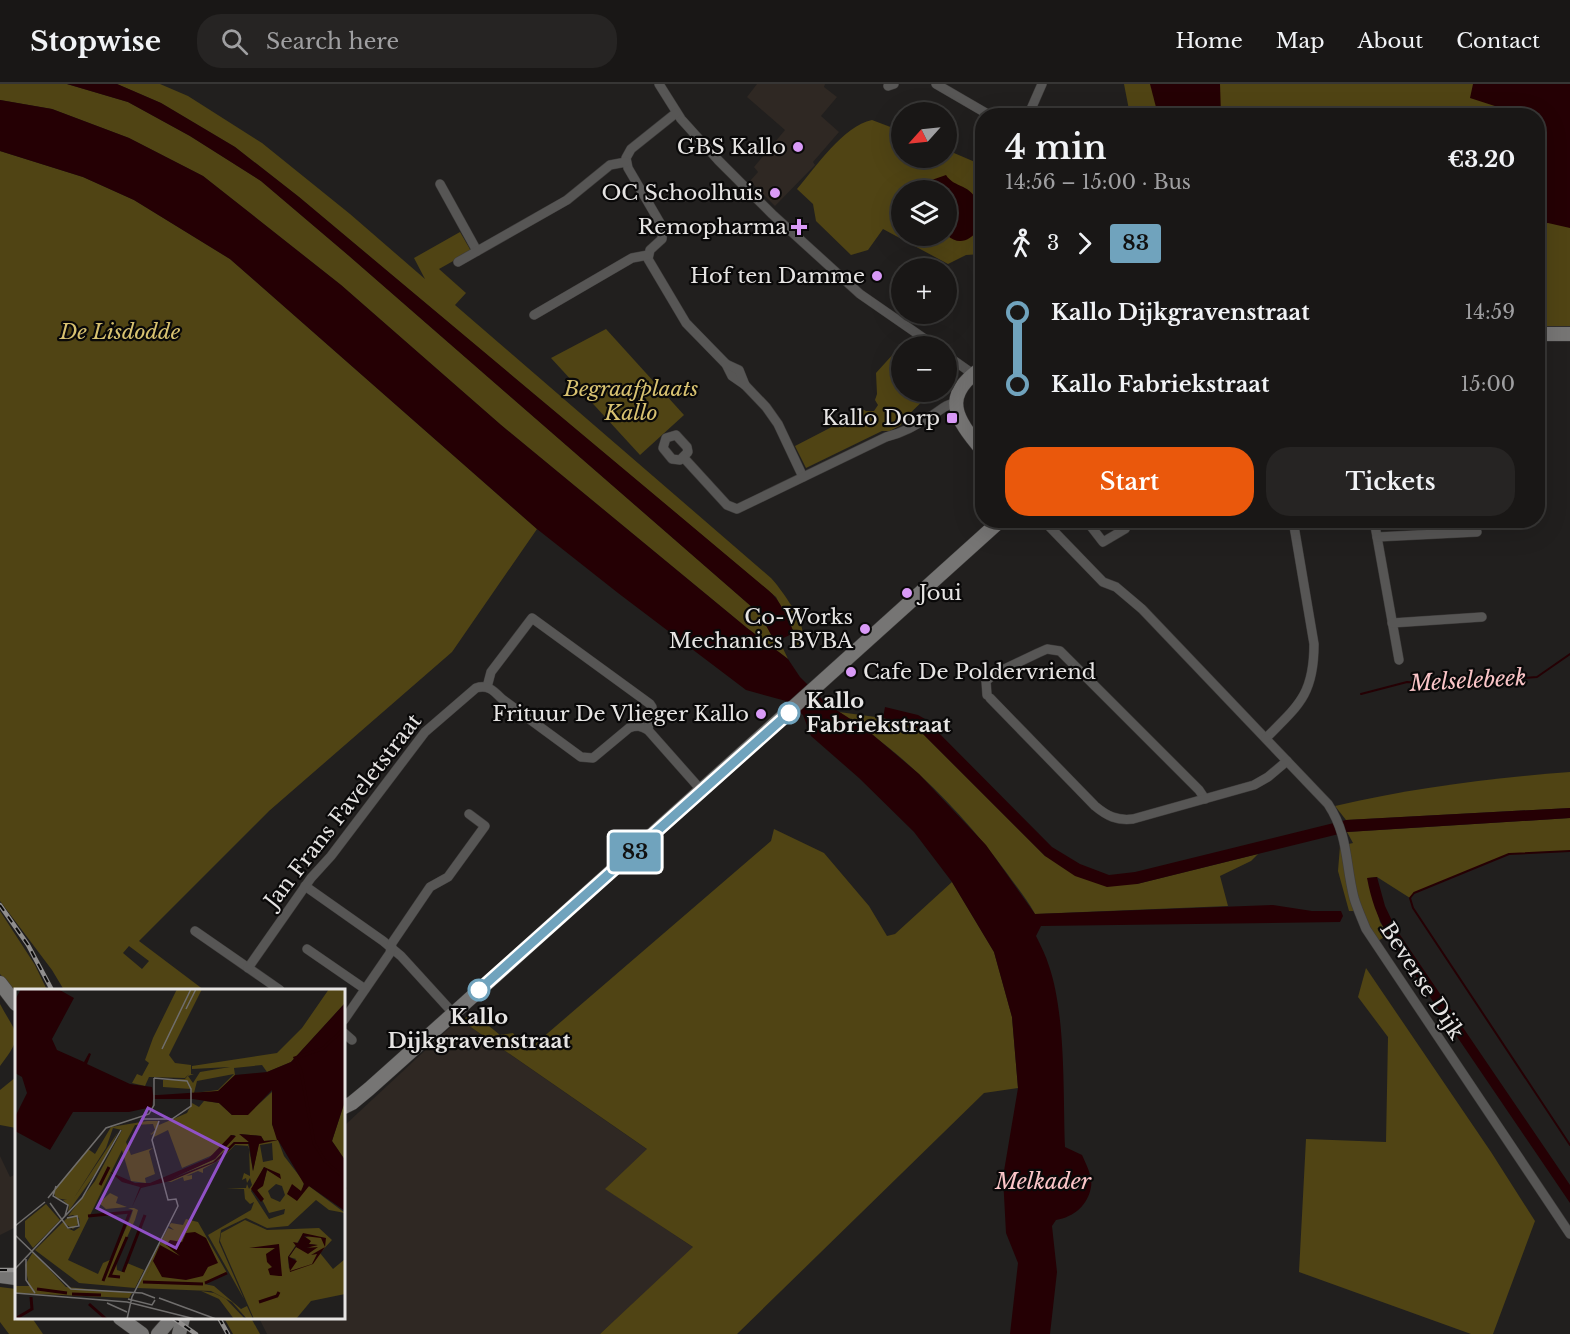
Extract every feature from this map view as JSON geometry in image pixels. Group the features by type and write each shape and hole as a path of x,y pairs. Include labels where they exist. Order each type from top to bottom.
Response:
{"main road":[{"path":"1545,334 1570,334"},
{"path":"975,376 960,391 956,403 958,418 975,441"},
{"path":"345,1106 369,1089 822,684 992,528"},
{"path":"0,983 15,1003"},
{"path":"0,1276 15,1278"},
{"path":"123,1319 142,1334"},
{"path":"136,1319 156,1334 170,1319"},
{"path":"179,1334 183,1319"}],"street":[{"path":"659,84 676,113 717,160 821,260 860,294 920,336"},
{"path":"936,84 977,108"},
{"path":"1032,108 1042,84"},
{"path":"676,113 628,151 626,162 663,228 662,239 648,255 650,263 686,323 726,364 739,370 745,385 766,407 778,424 803,477"},
{"path":"458,262 567,200 610,165 626,162"},
{"path":"440,184 477,251"},
{"path":"534,315 632,258 648,255"},
{"path":"957,361 975,370"},
{"path":"684,458 727,505 737,509 886,437 901,433 935,414 944,406 956,403"},
{"name":"Beverse Dijk","path":"1051,528 1103,582 1116,587 1142,609 1318,792 1336,818 1344,839 1354,898 1370,936 1570,1234"},
{"path":"1092,528 1103,542 1126,528"},
{"path":"1266,738 1298,707 1312,680 1314,645 1294,528"},
{"path":"1375,528 1399,660"},
{"path":"1377,537 1477,532"},
{"path":"1392,623 1482,617"},
{"path":"648,730 652,708 647,702 532,618 491,672 487,687 581,758 597,756 629,728 635,726 648,730 702,791"},
{"path":"1206,799 1060,651 1047,649 994,674 986,681 988,696 1095,806 1112,818 1133,819 1206,799 1254,785 1287,761"},
{"name":"Jan Frans Faveletstraat","path":"248,968 305,886 331,856 425,732 472,691 480,687 487,687"},
{"path":"345,1019 390,953 392,943 430,887 448,877 485,826 468,814"},
{"path":"305,886 401,956 453,1013"},
{"path":"195,931 279,989"},
{"path":"307,949 365,989"},
{"path":"345,1035 352,1040"}],"shaded area":[{"name":"GBS Kallo","path":"757,84 825,84 824,87 837,97 821,116 839,132 813,162 815,165 775,206 750,181 758,172 754,167 785,130 747,97"},
{"path":"459,1019 648,1150 606,1189 694,1248 600,1334 267,1334 260,1319 345,1319 345,1125"},
{"path":"0,1156 10,1177 15,1174 15,1228 0,1235"}],"green space":[{"path":"0,84 67,84 128,102 190,136 261,181 760,614 775,642 779,640 788,659 747,628 501,425 341,285 203,176 129,138 52,109 0,100"},
{"path":"117,84 160,84 188,96 262,143 350,214 425,279 414,258 460,232 471,251 439,269 466,293 455,305 771,578 786,597 800,622 803,636 799,650 791,634 794,632 776,597 299,197 235,147 161,103"},
{"path":"1124,84 1570,84 1570,326 1545,326 1545,108 1129,108"},
{"path":"872,120 891,127 891,168 957,168 957,154 975,162 975,254 966,255 957,260 937,258 915,246 957,246 957,180 891,180 891,233 883,229 868,250 851,255 816,221 813,204 797,189 851,130"},
{"name":"De Lisdodde","path":"0,151 83,177 134,200 230,259 537,529 452,652 269,811 139,941 203,989 63,989 52,970 0,901","holes":["129,946 149,961 142,969 123,953"]},
{"name":"Begraafplaats Kallo","path":"606,329 684,415 640,455 551,358"},
{"path":"891,356 891,402 922,402 902,421 901,425 890,431 882,431 806,468 795,446 853,416 859,407 866,411 874,411 878,405 875,400 876,373"},
{"path":"839,712 883,718 917,728 1045,856 1137,884 1258,854 1251,861 1220,876 1228,906 1035,914 989,850 930,784 886,745"},
{"path":"1570,772 1570,808 1346,820 1335,806 1452,784"},
{"path":"1570,818 1570,851 1509,854 1414,893 1410,898 1377,877 1368,878 1380,922 1388,935 1376,942 1361,911 1349,911 1338,871 1340,846 1353,843 1347,832"},
{"path":"774,829 824,853 869,906 887,936 895,934 952,882 994,952 1012,1017 1018,1088 984,1093 737,1334 600,1334 693,1247 605,1189 647,1149 462,1021 472,1012 500,1035 513,1033 527,1051 771,841"},
{"path":"0,911 35,965 47,989 15,989 15,993 0,974"},
{"path":"1366,968 1535,1221 1493,1334 1471,1334 1299,1272 1306,1139 1386,1142 1388,1037 1358,997"},
{"path":"0,1004 14,1030 15,1041 0,1066"},
{"path":"15,1078 15,1128 0,1125 0,1090"},
{"path":"0,1287 15,1289 15,1319 33,1319 43,1334 9,1334 0,1322"},
{"path":"225,1319 252,1319 260,1334 233,1334"}],"water":[{"path":"67,84 117,84 161,103 235,147 299,197 773,594 794,633 775,642 760,614 261,181 190,136 128,102"},
{"path":"1150,84 1220,84 1221,108 1156,108"},
{"path":"1473,84 1570,84 1570,228 1545,223 1545,108 1501,108 1470,98"},
{"name":"Melkader","path":"0,100 52,109 129,138 203,176 341,285 501,425 747,628 788,659 800,677 827,704 866,729 919,774 986,845 1035,914 1273,905 1312,911 1341,911 1343,916 1340,922 1041,926 1036,936 1046,958 1054,986 1061,1031 1065,1147 1082,1155 1091,1179 1089,1193 1083,1205 1069,1216 1056,1220 1052,1226 1057,1272 1050,1334 1010,1334 1018,1263 1006,1233 1003,1177 1018,1088 1012,1017 994,952 952,882 914,832 859,778 811,736 803,715 786,701 746,690 537,529 230,259 134,200 83,177 0,151"},
{"path":"946,175 951,180 932,180"},
{"path":"957,184 975,197 975,233 961,241 957,240"},
{"path":"885,707 918,715 925,719 1052,847 1080,864 1109,875 1135,872 1346,820 1570,808 1570,818 1347,832 1137,884 1107,887 1075,876 1045,856 917,728 883,718"},
{"path":"1377,877 1385,906 1396,929 1570,1185 1570,1203 1388,935 1375,908 1367,878"}],"waterway":[{"name":"Melselebeek","path":"1361,694 1407,682 1439,684 1537,677 1570,654"},
{"path":"1570,851 1509,854 1414,893 1410,898 1413,908 1570,1145"}],"railway":[{"path":"0,905 28,945 51,989"},
{"path":"0,1270 15,1270"},
{"path":"174,1319 196,1334"},
{"path":"220,1319 228,1334"}],"bus line":[{"name":"83","path":"479,990 789,713"}],"place":[{"name":"GBS Kallo","path":"798,147"},
{"name":"OC Schoolhuis","path":"775,193"},
{"name":"Remopharma","path":"799,227"},
{"name":"Hof ten Damme","path":"877,276"},
{"name":"Kallo Dorp","path":"952,418"},
{"name":"Joui","path":"907,593"},
{"name":"Co-Works Mechanics BVBA","path":"865,629"},
{"name":"Cafe De Poldervriend","path":"851,672"},
{"name":"Kallo Fabriekstraat","path":"789,713"},
{"name":"Frituur De Vlieger Kallo","path":"761,714"},
{"name":"Kallo Dijkgravenstraat","path":"479,990"}]}
